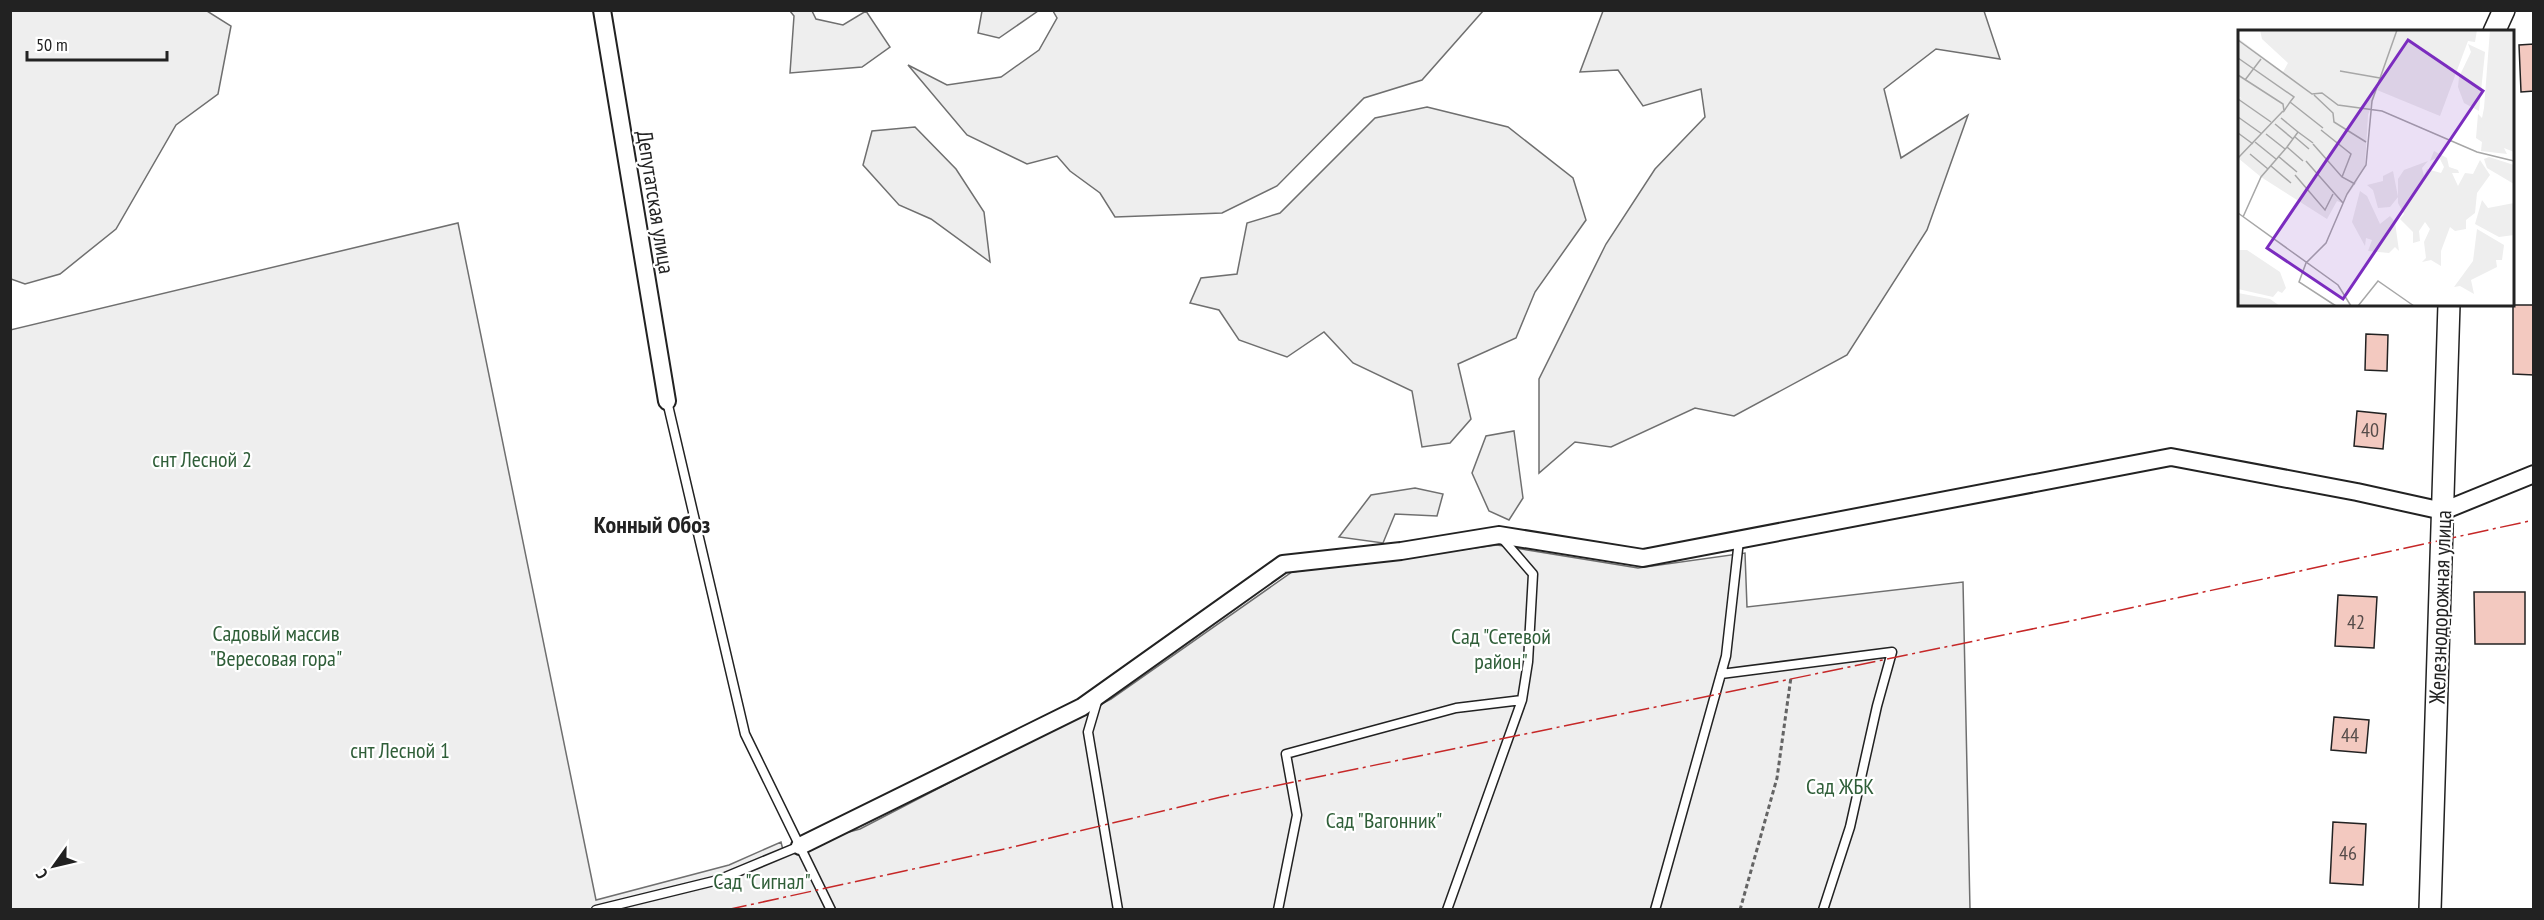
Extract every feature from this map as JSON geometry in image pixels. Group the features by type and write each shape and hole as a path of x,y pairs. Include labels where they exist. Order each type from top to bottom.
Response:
{"street":[{"name":"Депутатская улица","path":"602,10 667,400"},
{"path":"2495,30 2504,10"},
{"name":"Железнодорожная улица","path":"2430,909 2449,306"},
{"path":"800,846 1082,707 1283,564 1401,551 1499,534 1643,558 2171,457 2444,511 2534,474"}],"lane":[{"path":"667,400 730,681 745,734 771,791 831,909"},
{"path":"1447,909 1522,700 1528,662 1533,574 1499,534"},
{"path":"1655,909 1726,656 1739,539"},
{"path":"1721,674 1892,652 1876,706 1850,827 1822,909"},
{"path":"1100,694 1088,732 1118,909"},
{"path":"1278,909 1297,816 1286,754 1456,708 1522,700"},
{"path":"596,909 718,880 800,846"}],"path":[{"path":"1740,909 1777,778 1793,665"}],"green space":[{"path":"11,10 207,11 231,26 218,94 176,125 116,229 60,274 25,284 11,279"},
{"path":"982,10 1038,11 999,38 978,33"},
{"path":"790,11 812,11 816,19 843,25 866,11 890,47 862,67 790,73 794,16"},
{"path":"1053,11 1483,11 1422,80 1364,98 1277,186 1222,213 1115,217 1100,193 1070,171 1057,156 1027,164 967,135 908,65 947,85 1001,77 1039,50 1057,18"},
{"path":"1603,11 1984,11 2000,59 1936,49 1884,89 1901,158 1968,115 1927,230 1847,355 1734,416 1695,408 1611,447 1575,442 1539,473 1539,379 1606,244 1655,169 1705,117 1701,89 1643,106 1618,70 1580,72"},
{"path":"1427,107 1508,127 1573,178 1586,220 1535,292 1516,338 1458,364 1471,419 1450,443 1422,447 1412,391 1353,363 1324,332 1287,357 1239,340 1219,310 1190,303 1201,278 1237,274 1247,223 1280,213 1375,118"},
{"path":"915,127 956,169 984,212 990,262 931,219 899,205 863,165 872,131"},
{"name":"Садовый массив \"Вересовая гора\"","path":"458,223 596,900 729,865 781,842 783,850 860,829 1111,699 1292,572 1497,545 1638,568 1745,553 1747,607 1963,582 1970,909 11,909 10,330"},
{"path":"1514,431 1523,498 1509,520 1489,511 1472,473 1486,436"},
{"path":"1415,488 1443,494 1437,516 1395,514 1383,543 1339,537 1371,495"}],"building":[{"path":"2534,44 2534,91 2521,92 2519,45"},
{"path":"2534,305 2534,375 2513,374 2513,306"},
{"path":"2366,334 2388,335 2387,371 2365,370"},
{"path":"2357,411 2386,414 2383,449 2354,446"},
{"path":"2474,592 2525,592 2525,644 2475,644"},
{"path":"2338,595 2377,597 2374,648 2335,646"},
{"path":"2334,717 2369,720 2366,753 2331,750"},
{"path":"2333,822 2366,824 2363,885 2330,883"}],"power":[{"path":"726,910 1000,850 1221,797 2066,622 2534,520"}],"district":[{"name":"Конный Обоз","path":"652,525"}],"park label":[{"name":"снт Лесной 2","path":"202,459"},
{"name":"Сад \"Сетевой район\"","path":"1501,648"},
{"name":"снт Лесной 1","path":"400,750"},
{"name":"Сад ЖБК","path":"1840,786"},
{"name":"Сад \"Вагонник\"","path":"1384,820"},
{"name":"Сад \"Сигнал\"","path":"762,881"}]}
